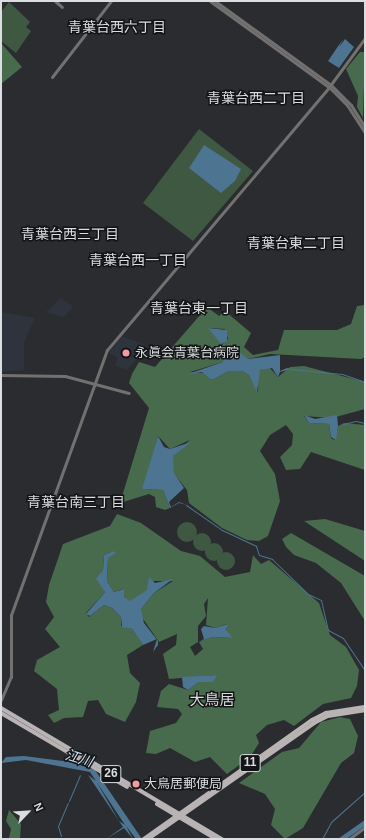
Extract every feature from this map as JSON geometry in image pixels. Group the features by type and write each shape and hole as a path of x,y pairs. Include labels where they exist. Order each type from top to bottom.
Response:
{"main road":[{"name":"11","path":"148,839 316,718 365,707"},
{"name":"26","path":"1,708 216,839"},
{"name":"11","path":"144,839 314,723 328,716 365,710"},
{"name":"26","path":"1,713 179,816 222,839"}],"street":[{"path":"55,1 62,7"},
{"path":"52,77 110,1"},
{"path":"210,1 330,86 365,133"},
{"path":"215,1 330,86 351,105 365,127"},
{"path":"1,700 11,677 11,615 93,383 107,350 119,333 330,86 365,38"},
{"path":"1,375 44,373 93,383 129,393"},
{"path":"349,839 365,827"}],"shaded area":[{"path":"61,298 73,306 64,317 46,312"},
{"path":"1,312 35,318 24,342 24,370 1,372"},
{"name":"永眞会青葉台病院","path":"122,336 143,344 140,351 144,352 126,370 115,365 118,358 109,353"}],"green space":[{"path":"9,2 30,22 26,27 31,31 16,53 1,41 1,12"},
{"path":"1,43 22,67 1,84"},
{"path":"360,52 365,52 363,118 357,107 358,96 346,69"},
{"path":"199,129 253,171 193,241 143,203"},
{"path":"365,305 365,357 361,359 270,354 248,359 224,349 223,362 190,372 205,373 212,380 229,371 242,371 249,375 258,392 258,371 269,367 278,377 290,367 304,366 365,382 365,409 332,418 304,416 309,423 329,424 331,438 335,440 338,427 344,423 365,425 365,470 311,452 300,469 286,470 280,457 292,445 293,434 286,425 270,435 260,451 275,474 280,501 268,536 259,541 247,540 222,528 189,503 187,490 174,474 172,461 173,456 190,440 170,449 158,436 143,489 163,490 170,508 165,510 156,507 155,497 149,494 120,503 149,408 129,383 139,362 155,367 207,307 219,316 225,311 251,333 244,347 253,355 278,350 284,330 337,330 351,324 357,306","holes":["209,328 225,329 228,339 222,344"]},
{"path":"117,514 141,523 181,551 200,556 225,577 250,572 253,555 261,564 269,560 319,603 330,635 346,647 359,670 357,686 351,698 323,704 294,726 284,720 267,725 256,735 259,743 250,757 227,774 210,757 195,762 170,748 156,754 146,753 150,731 176,723 182,714 178,709 157,707 161,691 169,684 188,690 199,682 213,682 216,675 169,679 163,654 176,645 177,634 159,642 141,616 141,609 154,593 173,581 152,581 146,592 130,602 124,597 123,589 114,592 107,581 108,558 113,551 104,555 103,570 98,578 105,592 86,613 89,617 104,605 112,608 121,617 121,626 132,629 143,645 127,655 130,673 140,683 136,702 125,722 106,714 98,700 88,701 83,717 64,718 54,723 48,715 59,710 57,689 34,671 37,660 60,647 45,629 54,617 46,602 49,585 63,544 110,526","holes":["208,598 206,625 215,628 227,624 226,632 233,638 212,637 199,642 203,649 195,656 190,647 198,642 198,626 206,616 204,604"]},
{"path":"325,519 365,531 365,561 304,521"},
{"path":"187,522 194,525 197,532 194,539 187,542 180,539 177,532 180,525"},
{"path":"202,533 208,536 211,542 208,548 202,551 196,548 193,542 196,536"},
{"path":"291,533 365,576 365,621 341,583 316,563 294,555 286,547 282,539"},
{"path":"214,543 220,546 223,552 220,558 214,561 208,558 205,552 208,546"},
{"path":"226,552 232,555 235,561 232,567 226,570 220,567 217,561 220,555"},
{"path":"340,717 350,719 358,736 354,753 341,763 303,828 285,839 271,825 275,809 265,794 239,783 282,752 299,748 321,722"},
{"path":"9,810 21,824 20,839 9,838 11,829 6,821"}],"water":[{"path":"343,39 339,47 345,39 354,47 339,68 328,61"},
{"path":"204,145 241,169 235,181 221,193 189,168"},
{"path":"208,328 227,330 227,341 221,344"},
{"path":"229,344 248,359 280,355 280,371 287,368 291,369 280,372 278,377 272,368 260,370 257,392 249,375 242,371 229,371 212,380 202,372 188,374 223,362 224,347"},
{"path":"304,415 315,419 337,415 338,426 344,423 338,427 336,440 331,437 329,424 309,423"},
{"path":"158,436 164,447 170,449 191,442 173,456 174,473 184,488 169,502 171,507 179,502 187,505 179,503 170,508 163,490 142,489"},
{"path":"113,551 116,553 108,558 107,581 114,592 124,589 124,597 130,601 147,590 149,577 155,583 173,579 154,593 141,609 144,623 157,639 143,645 132,629 122,627 121,617 112,608 104,605 90,616 86,614 105,592 96,579 103,570 104,555"},
{"path":"228,624 226,630 233,638 212,637 199,642 204,639 201,629 204,626 215,628"},
{"path":"157,640 158,645 153,652"},
{"path":"217,675 213,682 199,682 188,690 183,687 182,677"},
{"path":"24,756 71,762 95,770 142,839 136,839 126,826 133,839 124,828 106,839 123,827 88,775 96,781 90,772 26,760 1,763 6,757","holes":["96,782 125,825 119,821"]}],"waterway":[{"path":"291,369 342,374 365,382"},
{"path":"343,424 356,421 365,423"},
{"path":"186,505 222,530 256,546 259,555 272,559 308,594 321,600 328,630 343,638 365,671"},
{"path":"69,801 80,775"},
{"path":"322,839 331,822 365,792"},
{"path":"61,836 58,826 68,803"},
{"path":"341,839 365,822"}],"place":[{"name":"永眞会青葉台病院","path":"126,353"},
{"name":"大鳥居郵便局","path":"136,784"}],"district":[{"name":"青葉台西六丁目","path":"117,27"},
{"name":"青葉台西二丁目","path":"256,98"},
{"name":"青葉台西三丁目","path":"70,234"},
{"name":"青葉台東二丁目","path":"296,243"},
{"name":"青葉台西一丁目","path":"138,260"},
{"name":"青葉台東一丁目","path":"199,308"},
{"name":"青葉台南三丁目","path":"76,502"},
{"name":"大鳥居","path":"212,700"}],"water label":[{"name":"江川","path":"79,758"}]}
